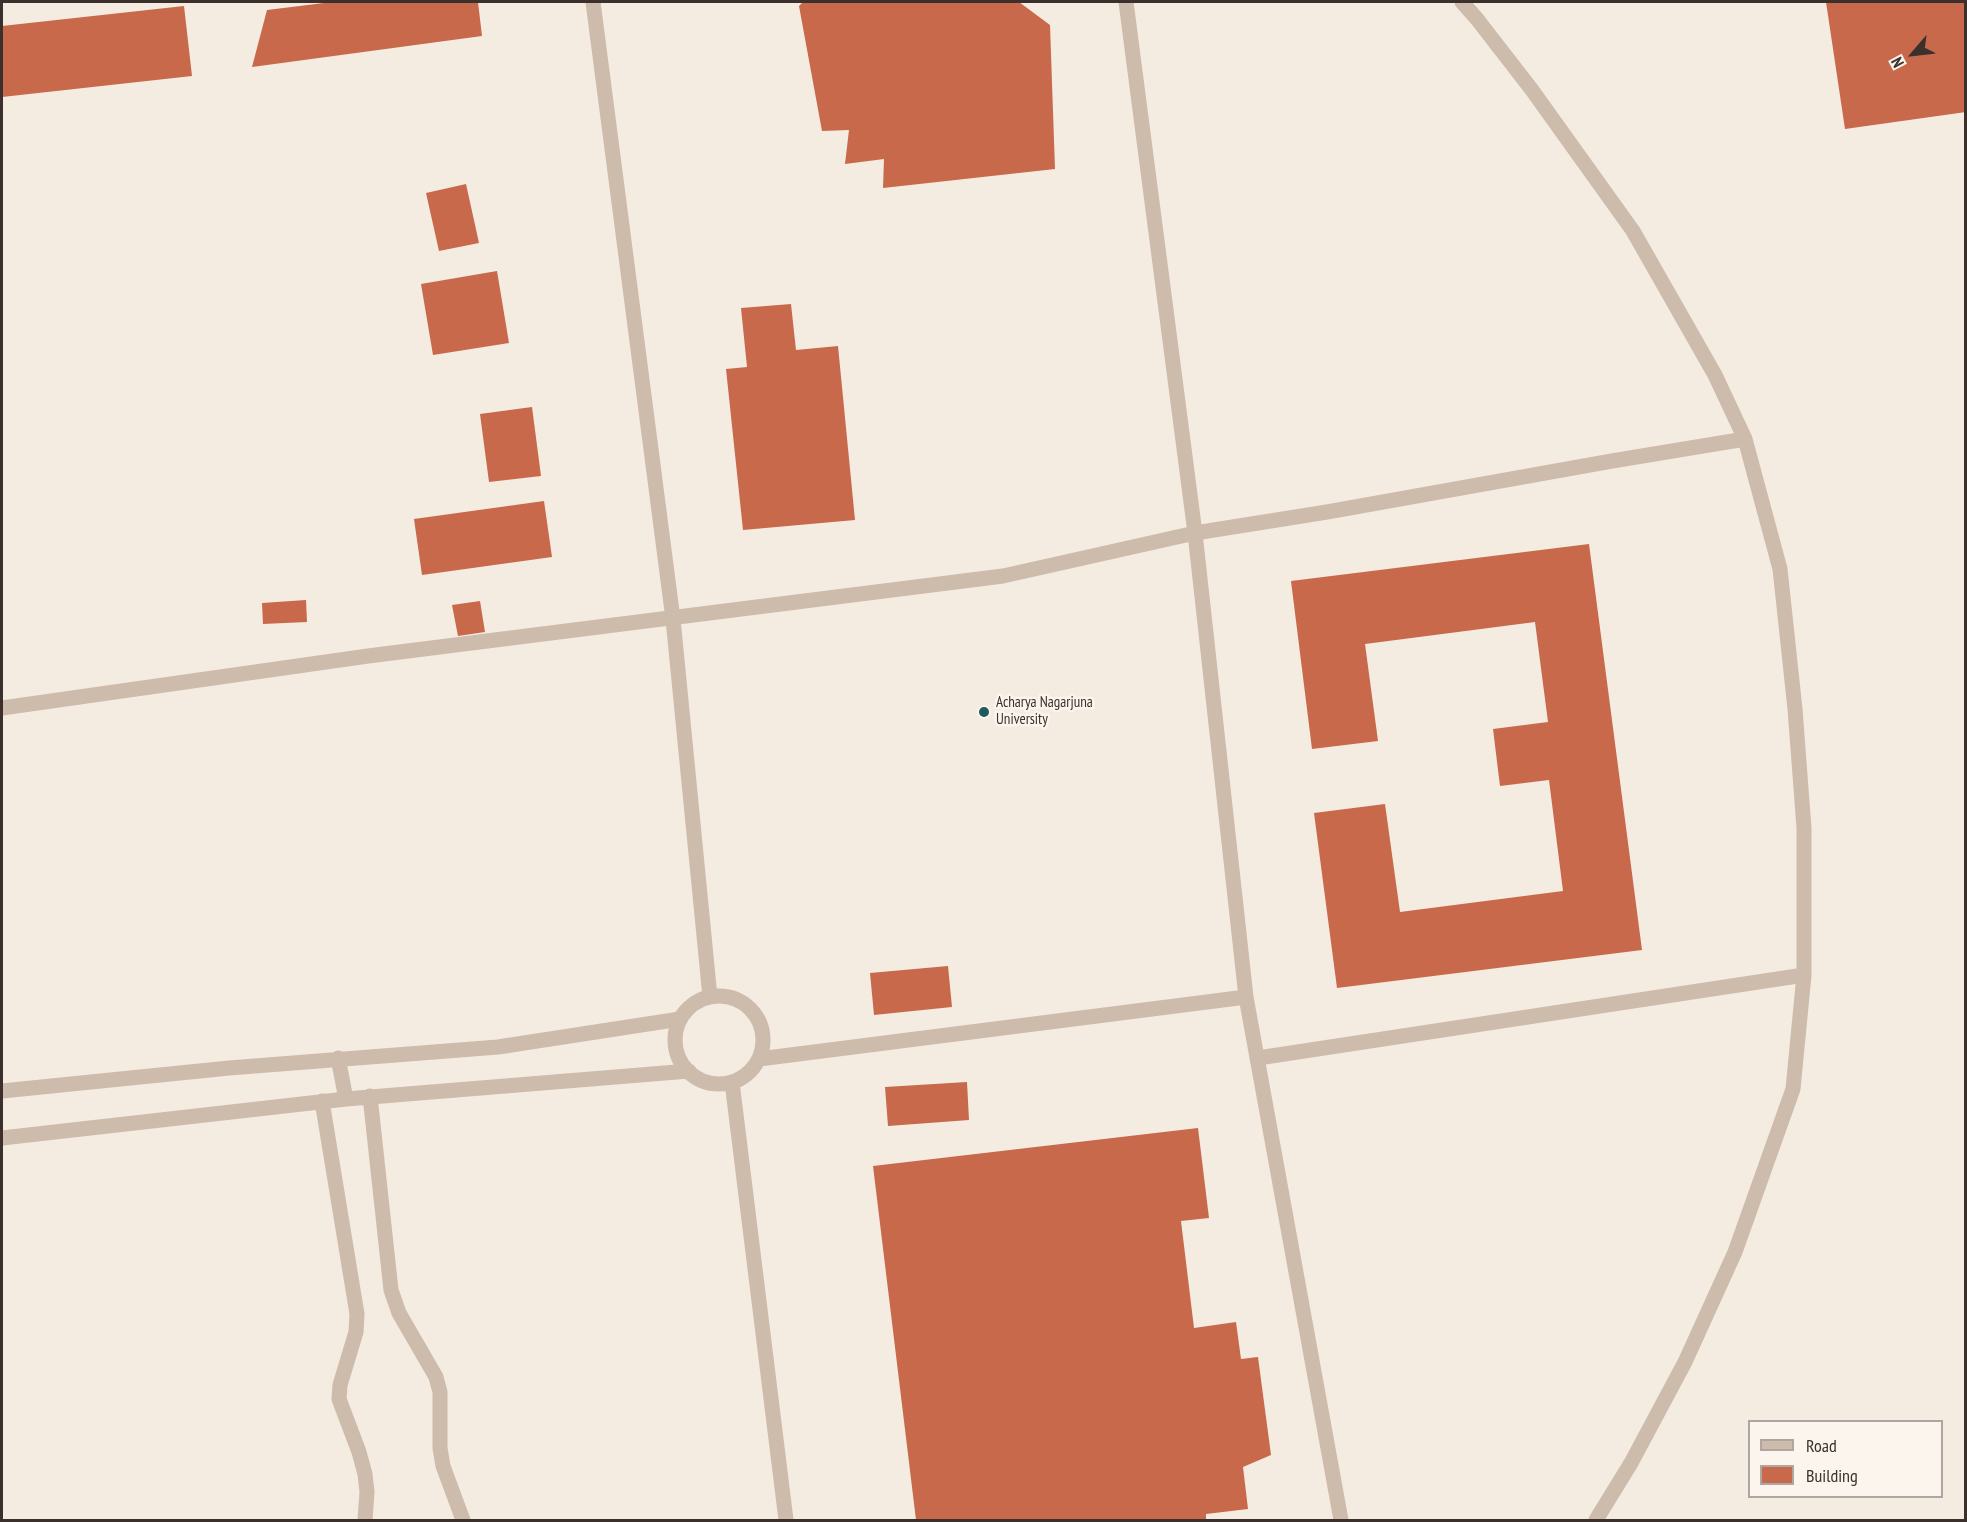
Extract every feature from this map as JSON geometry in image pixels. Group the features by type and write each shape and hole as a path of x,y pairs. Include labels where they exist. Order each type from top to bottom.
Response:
{"lane":[{"path":"593,2 673,619 710,997"},
{"path":"1126,2 1195,534 1246,996 1341,1521"},
{"path":"1462,2 1532,90 1633,231 1715,375 1745,439 1780,569 1795,709 1804,828 1804,975 1792,1089 1735,1252 1685,1362 1631,1463 1596,1521"},
{"path":"2,708 368,656 1003,576 1195,534 1745,439"},
{"path":"1258,1058 1804,975"},
{"path":"724,996 737,999 749,1007 758,1018 763,1046 759,1059 743,1077 732,1082 709,1082 698,1078 688,1071 680,1060 676,1047 676,1033 680,1019 698,1001 724,996"},
{"path":"759,1059 1246,996"},
{"path":"2,1091 338,1058 498,1047 680,1019"},
{"path":"338,1058 346,1099"},
{"path":"2,1138 370,1096 688,1071"},
{"path":"732,1082 786,1521"},
{"path":"370,1096 392,1290 399,1313 436,1377 440,1392 440,1448 443,1466 463,1521"},
{"path":"322,1101 357,1314 356,1332 340,1385 339,1399 365,1474 367,1492 365,1521"}],"building":[{"path":"332,2 478,2 482,36 252,67 267,10"},
{"path":"803,2 1019,2 1050,25 1055,169 883,188 884,159 845,164 849,130 822,131 799,6"},
{"path":"1826,2 1966,2 1966,112 1845,129"},
{"path":"184,6 192,76 2,97 2,26"},
{"path":"466,184 479,243 439,251 426,193"},
{"path":"497,271 509,343 433,355 421,284"},
{"path":"791,304 796,350 838,346 855,520 743,530 726,369 747,367 741,308"},
{"path":"532,407 541,476 489,482 480,414"},
{"path":"544,501 552,557 422,575 414,519"},
{"path":"1589,544 1642,950 1337,988 1314,813 1385,804 1400,912 1563,891 1549,780 1500,786 1493,729 1548,722 1535,622 1365,644 1378,741 1312,749 1291,581"},
{"path":"306,600 307,622 263,624 262,603"},
{"path":"480,601 485,632 458,636 452,605"},
{"path":"948,966 952,1007 874,1015 870,973"},
{"path":"967,1082 969,1120 888,1126 885,1087"},
{"path":"1198,1128 1209,1218 1181,1221 1194,1328 1236,1322 1241,1359 1258,1357 1271,1455 1243,1467 1248,1509 1206,1514 1206,1520 916,1520 873,1166"}],"place":[{"name":"Acharya Nagarjuna University","path":"984,712"}]}
